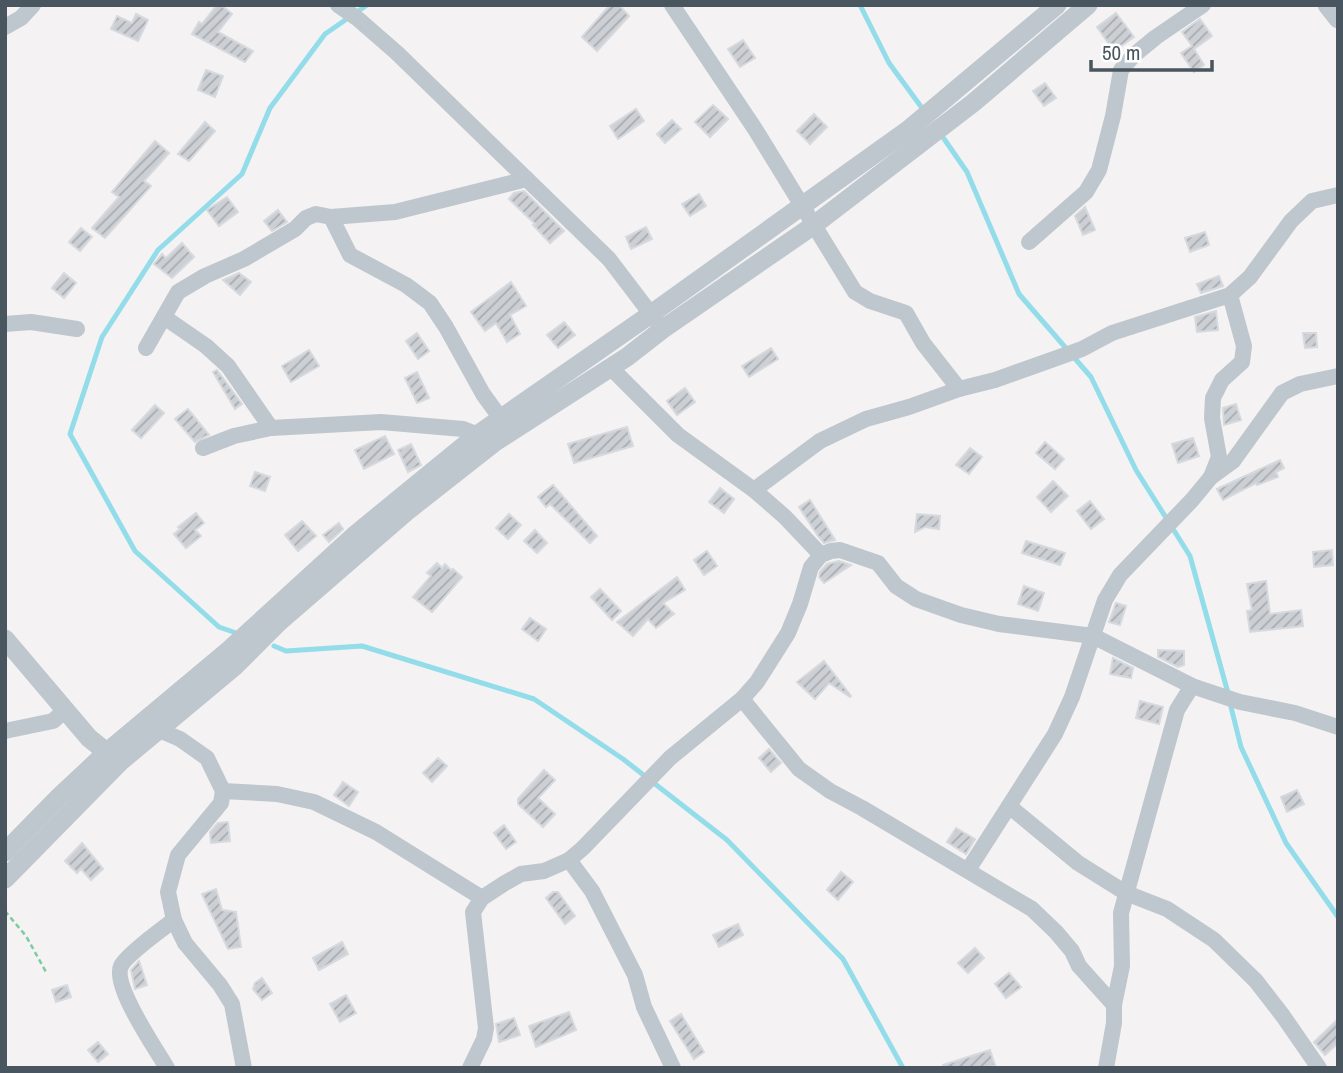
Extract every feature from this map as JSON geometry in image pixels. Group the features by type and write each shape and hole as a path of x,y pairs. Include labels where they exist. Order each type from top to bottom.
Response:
{"street":[{"path":"5,27 21,18 33,5"},
{"path":"338,5 397,53 609,259 657,322"},
{"path":"672,5 755,129 855,292 870,301 906,313 923,343 958,389"},
{"path":"5,879 114,757 356,534 496,432 657,322 802,205 908,130 1057,5"},
{"path":"5,852 59,797 114,757 159,730 234,667 279,622 358,551 496,432 610,367 657,322 743,276 814,225 973,103 1088,5"},
{"path":"1029,242 1086,192 1099,170 1121,70 1156,37 1203,5"},
{"path":"1327,5 1338,19"},
{"path":"146,348 178,292 205,276 244,259 295,229 306,218 316,214 331,217 395,212 527,179"},
{"path":"754,491 820,442 866,419 995,380 1082,349 1112,333 1230,295 1251,276 1290,221 1312,201 1338,195"},
{"path":"331,217 350,255 405,285 429,303 446,327 483,394 496,432"},
{"path":"1211,477 1219,457 1212,418 1213,398 1222,380 1242,362 1244,346 1230,295"},
{"path":"164,317 206,346 228,366 271,428"},
{"path":"5,324 31,322 77,329"},
{"path":"610,367 678,435 785,517 821,555"},
{"path":"968,870 1055,734 1072,697 1105,600 1120,575 1211,477 1233,461 1282,393 1300,384 1338,376"},
{"path":"202,448 234,436 271,428 381,422 496,432"},
{"path":"470,1068 484,1039 486,1028 473,912 482,898 522,874 544,871 569,860 670,758 742,699 757,682 788,633 811,567 821,555 831,551 840,550 878,563 896,586 916,599 961,615 999,624 1093,636 1192,686 1240,702 1295,713 1338,727"},
{"path":"5,639 64,711 89,738 114,757"},
{"path":"1106,1068 1122,966 1121,913 1177,710 1192,686"},
{"path":"742,699 799,769 830,792 1031,909 1056,932 1072,951 1079,966 1114,1005"},
{"path":"5,731 53,721 64,711"},
{"path":"159,730 180,739 206,758 223,791 222,803 178,855 168,892 174,920 185,943 232,1004 244,1068"},
{"path":"223,791 277,794 314,802 376,832 482,898"},
{"path":"1009,806 1079,863 1126,893 1167,909 1214,940 1256,981 1319,1068"},
{"path":"569,860 592,891 631,966 644,1007 673,1068"},
{"path":"167,1068 147,1038 120,979 121,966 174,920"}],"path":[{"path":"5,911 26,936 46,972"}],"building":[{"path":"217,5 232,14 218,32 253,51 245,62 192,34 199,22 202,24"},
{"path":"610,5 619,5 629,16 597,51 582,37"},
{"path":"1116,13 1134,37 1114,51 1097,27"},
{"path":"136,14 148,20 138,41 111,29 117,16 132,23"},
{"path":"1200,19 1212,36 1194,49 1204,65 1194,72 1181,53 1192,46 1182,32"},
{"path":"743,40 755,58 740,67 728,49"},
{"path":"206,70 223,76 215,97 198,90"},
{"path":"1045,83 1056,98 1044,106 1033,91"},
{"path":"713,105 728,119 710,137 695,122"},
{"path":"636,109 644,121 618,139 610,126"},
{"path":"814,114 827,127 810,144 797,131"},
{"path":"672,120 681,129 665,143 657,134"},
{"path":"205,122 215,131 189,161 178,154"},
{"path":"155,141 169,153 144,181 151,186 105,238 92,228 119,197 112,192"},
{"path":"524,191 564,231 550,243 509,199 514,193"},
{"path":"699,194 706,206 690,216 682,204"},
{"path":"227,197 238,212 219,226 207,210"},
{"path":"1085,207 1095,230 1083,235 1075,216"},
{"path":"278,210 287,222 272,231 264,221"},
{"path":"646,227 652,239 631,249 626,237"},
{"path":"81,228 92,237 80,251 69,242"},
{"path":"1205,232 1209,245 1190,252 1185,238"},
{"path":"182,243 194,257 172,278 154,264 162,254 166,258"},
{"path":"64,273 76,283 64,298 52,288"},
{"path":"239,273 251,282 240,295 223,280"},
{"path":"1219,276 1223,286 1201,293 1197,284"},
{"path":"511,282 526,306 510,315 520,334 507,342 496,323 485,331 471,312"},
{"path":"1216,311 1218,330 1197,332 1195,317"},
{"path":"564,322 575,335 558,348 547,335"},
{"path":"417,333 429,351 418,359 406,341"},
{"path":"1303,333 1316,333 1317,347 1305,348"},
{"path":"771,348 778,359 749,377 742,366"},
{"path":"309,350 319,366 291,382 282,366"},
{"path":"217,370 242,404 235,409 213,372"},
{"path":"417,372 429,398 417,403 405,378"},
{"path":"685,388 695,402 677,415 667,401"},
{"path":"1236,404 1241,420 1224,425 1223,408"},
{"path":"155,405 164,413 141,438 132,430"},
{"path":"188,409 209,435 195,442 175,419"},
{"path":"627,427 633,446 574,463 568,444"},
{"path":"385,436 394,454 364,469 355,450"},
{"path":"1193,438 1199,456 1178,463 1172,444"},
{"path":"1045,442 1064,459 1055,469 1036,453"},
{"path":"411,444 421,465 408,472 398,450"},
{"path":"970,448 982,457 969,474 956,465"},
{"path":"1280,460 1284,468 1276,472 1278,477 1257,485 1256,483 1223,500 1217,489"},
{"path":"255,472 270,477 265,491 250,486"},
{"path":"1053,481 1068,496 1051,512 1037,497"},
{"path":"553,485 597,536 590,543 550,504 546,507 538,497"},
{"path":"720,488 734,499 724,513 709,502"},
{"path":"810,500 835,540 824,543 799,507"},
{"path":"1090,501 1104,519 1091,529 1077,511"},
{"path":"196,513 204,523 195,530 201,536 186,548 174,534 180,529 178,527"},
{"path":"509,514 521,525 508,539 496,528"},
{"path":"917,514 940,516 939,529 925,527 915,532"},
{"path":"302,521 316,536 298,551 285,535"},
{"path":"339,523 343,529 329,542 323,535"},
{"path":"535,530 547,543 537,553 524,541"},
{"path":"1026,541 1065,553 1060,565 1022,553"},
{"path":"1332,550 1333,565 1314,567 1313,552"},
{"path":"707,551 717,566 704,575 694,560"},
{"path":"839,561 851,565 824,583 819,577 820,572 827,564"},
{"path":"437,563 442,568 445,564 462,577 432,612 413,597 431,576 427,573"},
{"path":"677,577 685,590 663,603 674,614 656,628 648,619 633,636 617,622"},
{"path":"1266,581 1270,614 1301,610 1303,626 1250,632 1247,611 1252,610 1247,584"},
{"path":"1024,586 1044,593 1038,611 1018,604"},
{"path":"600,589 621,611 612,620 591,597"},
{"path":"1116,603 1126,606 1120,625 1109,622"},
{"path":"530,618 546,629 538,641 522,629"},
{"path":"1158,650 1184,651 1184,665 1178,667 1158,657"},
{"path":"1113,658 1133,668 1131,678 1110,674"},
{"path":"824,661 850,697 829,683 815,699 797,682"},
{"path":"1140,701 1163,707 1159,724 1136,718"},
{"path":"769,749 781,763 771,772 759,758"},
{"path":"438,758 447,766 432,782 423,773"},
{"path":"544,770 555,780 538,798 555,814 543,827 518,804 518,799"},
{"path":"343,782 358,792 349,806 334,795"},
{"path":"1297,790 1304,804 1287,812 1281,797"},
{"path":"228,822 230,841 211,843 210,832 218,823"},
{"path":"504,825 516,842 506,849 494,833"},
{"path":"956,828 975,839 966,854 947,842"},
{"path":"82,843 103,869 91,880 81,869 77,873 65,861"},
{"path":"841,872 853,882 838,900 827,890"},
{"path":"216,889 222,910 236,912 241,947 228,949 202,894"},
{"path":"553,892 558,892 575,916 565,924 546,898"},
{"path":"738,924 743,935 719,947 713,935"},
{"path":"342,942 348,954 319,970 313,958"},
{"path":"975,948 984,958 968,973 958,963"},
{"path":"139,961 147,985 135,989 131,970"},
{"path":"1009,973 1021,987 1006,998 995,984"},
{"path":"262,978 272,993 262,1000 253,989 255,983"},
{"path":"67,985 71,997 56,1002 52,990"},
{"path":"346,995 356,1013 340,1022 330,1004"},
{"path":"569,1012 576,1030 536,1047 529,1026"},
{"path":"681,1014 704,1052 694,1059 670,1021"},
{"path":"514,1018 520,1035 499,1042 496,1024"},
{"path":"1338,1019 1338,1043 1325,1055 1314,1042"},
{"path":"98,1042 108,1054 98,1062 88,1050"},
{"path":"990,1050 995,1065 985,1068 944,1068 943,1065"}],"waterway":[{"path":"239,634 219,627 135,551 70,434 102,337 158,250 242,174 270,108 325,34 367,5"},
{"path":"860,5 889,63 922,108"},
{"path":"940,133 967,172 1019,294 1091,377 1136,470 1190,556 1228,693"},
{"path":"274,646 286,651 362,646 534,699 623,759 727,840 843,959 903,1068"},
{"path":"1230,703 1241,747 1286,843 1338,917"}]}
